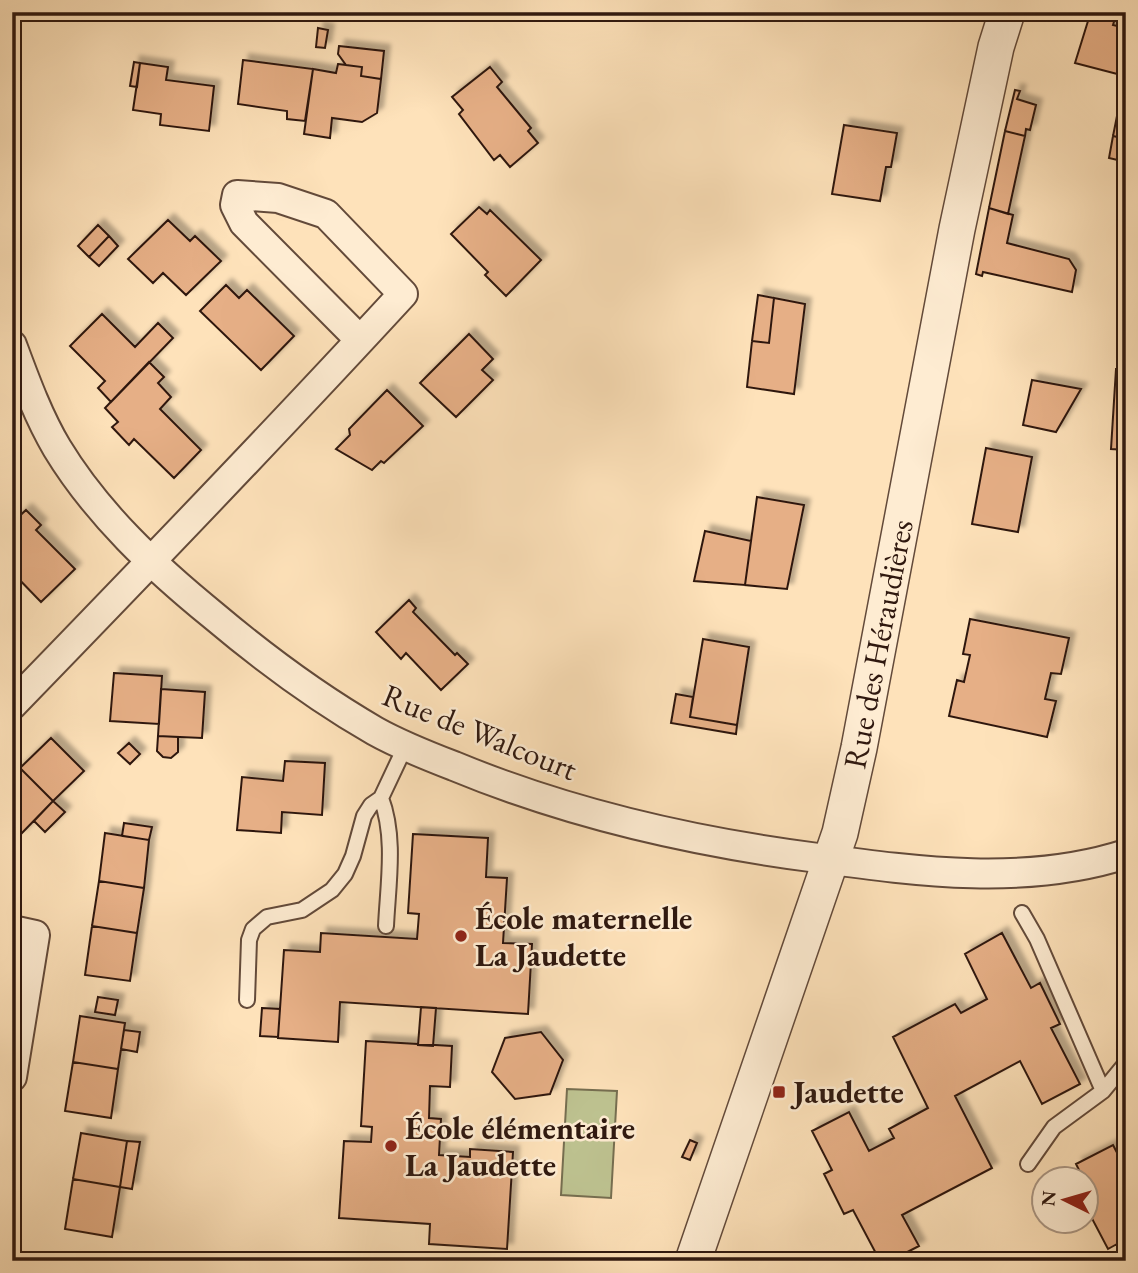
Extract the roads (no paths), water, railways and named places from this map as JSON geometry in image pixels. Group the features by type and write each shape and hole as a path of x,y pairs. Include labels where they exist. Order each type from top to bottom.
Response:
{"street":[{"name":"Rue des Héraudières","path":"693,1261 840,833 859,748 957,229 996,47 1007,12"},
{"path":"12,705 151,561 360,340 403,294 326,214 278,198 237,195 235,205 244,223 360,340"},
{"name":"Rue de Walcourt","path":"12,345 33,401 56,447 85,490 151,561 170,580 296,682 377,733 498,785 623,822 714,843 881,867 960,873 1034,871 1100,862 1126,854"},
{"path":"12,930 36,935 12,1077"}],"lane":[{"path":"247,1000 249,940 253,929 267,917 302,909 332,890 345,874 354,856 364,816 371,805 381,798 406,745"},
{"path":"381,798 388,817 389,837 386,926"},
{"path":"1022,913 1037,939 1103,1090"},
{"path":"1028,1164 1054,1127 1103,1090 1126,1063"}],"place":[{"name":"École maternelle La Jaudette","path":"461,936"},
{"name":"Jaudette","path":"779,1092"},
{"name":"École élémentaire La Jaudette","path":"391,1146"}]}
